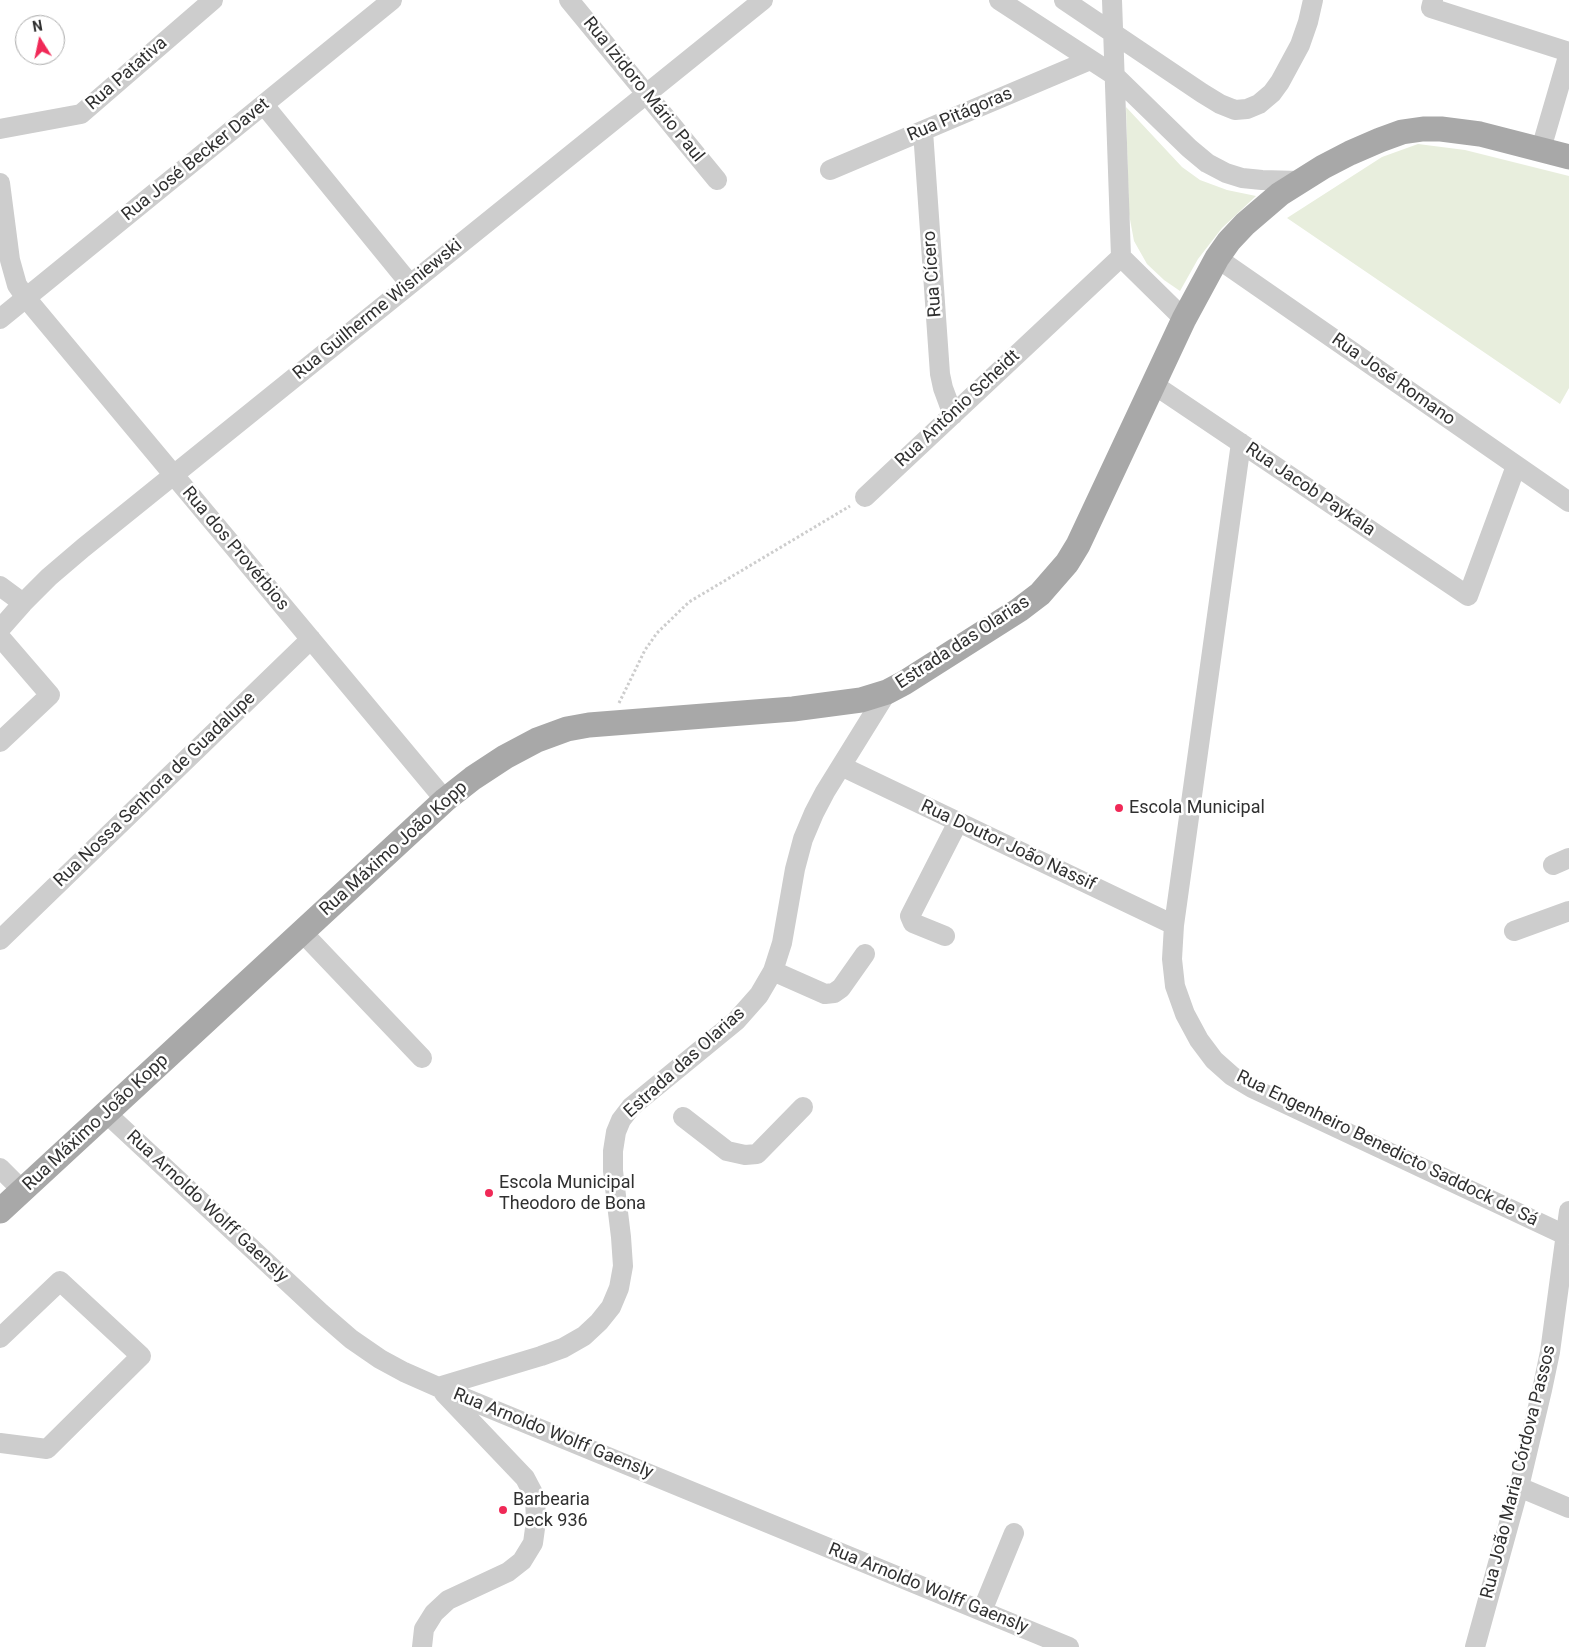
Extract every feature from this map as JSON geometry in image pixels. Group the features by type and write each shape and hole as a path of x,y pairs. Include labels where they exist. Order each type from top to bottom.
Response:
{"main road":[{"name":"Estrada das Olarias","path":"887,692 1019,610 1040,594 1055,579 1078,545 1184,319 1217,258 1229,241 1245,224 1280,194 1350,153 1380,140 1409,131 1461,131 1502,139 1569,157"},
{"name":"Rua Máximo João Kopp","path":"0,1211 445,800 505,756 537,740 567,729 609,722 829,705 861,700 887,692"}],"street":[{"name":"Rua Patativa","path":"0,129 81,114 213,0"},
{"name":"Rua José Becker Davet","path":"0,319 392,0"},
{"name":"Rua Izidoro Mário Paul","path":"569,0 717,180"},
{"name":"Rua Guilherme Wisniewski","path":"0,629 23,603 83,548 763,0"},
{"path":"999,0 1114,75 1207,163 1226,173 1242,178 1300,181"},
{"path":"1064,0 1220,104 1234,110 1247,109 1259,104 1272,94 1300,44 1313,0"},
{"path":"1112,0 1121,257 1184,319"},
{"path":"1433,0 1431,8 1569,53 1541,149"},
{"name":"Rua Pitágoras","path":"830,170 1090,60"},
{"path":"264,105 410,284"},
{"name":"Rua Cícero","path":"923,131 940,374 953,414"},
{"name":"Rua dos Provérbios","path":"0,183 10,260 18,285 26,298 445,800"},
{"name":"Rua Antônio Scheidt","path":"865,496 1121,257"},
{"name":"Rua José Romano","path":"1217,258 1569,502"},
{"name":"Rua Jacob Paykala","path":"1153,384 1468,596 1516,466"},
{"name":"Rua Engenheiro Benedicto Saddock de Sá","path":"1241,443 1174,925 1172,958 1175,986 1185,1014 1204,1047 1214,1060 1232,1076 1252,1088 1565,1235"},
{"path":"0,586 23,603"},
{"path":"0,637 50,695 0,742"},
{"name":"Rua Nossa Senhora de Guadalupe","path":"0,940 311,639"},
{"name":"Estrada das Olarias","path":"438,1387 563,1348 584,1336 599,1322 610,1307 619,1288 623,1266 613,1171 613,1151 616,1132 621,1120 631,1107 736,1021 758,995 773,971 782,943 802,839 814,813 841,766 887,692"},
{"name":"Rua Doutor João Nassif","path":"841,766 1174,925"},
{"path":"945,936 913,923 910,916 958,822"},
{"path":"1514,931 1569,911"},
{"path":"302,932 422,1058"},
{"path":"773,971 825,994 834,993 841,988 865,954"},
{"path":"683,1116 727,1151 744,1155 757,1154 803,1107"},
{"name":"Rua Arnoldo Wolff Gaensly","path":"106,1113 314,1307 351,1339 380,1359 438,1387 1069,1647"},
{"path":"0,1168 23,1191"},
{"name":"Rua João Maria Córdova Passos","path":"1475,1647 1519,1487 1550,1352 1569,1211"},
{"path":"0,1338 60,1281 141,1356 47,1449 0,1443"},
{"path":"422,1647 424,1629 434,1613 448,1600 508,1572 522,1561 533,1543 536,1521 535,1497 525,1478 438,1387"},
{"path":"1519,1487 1569,1508"},
{"path":"982,1611 1014,1533"}],"path":[{"path":"609,722 645,650 657,633 689,602 865,496"}],"green space":[{"path":"1126,107 1182,167 1200,180 1227,190 1256,196 1222,228 1198,259 1180,291 1164,280 1147,264 1134,241 1129,214"},
{"path":"1418,144 1465,150 1569,176 1569,388 1560,404 1287,218 1382,157"}],"place":[{"name":"Escola Municipal","path":"1119,808"},
{"name":"Escola Municipal Theodoro de Bona","path":"489,1193"},
{"name":"Barbearia Deck 936","path":"503,1510"}]}
